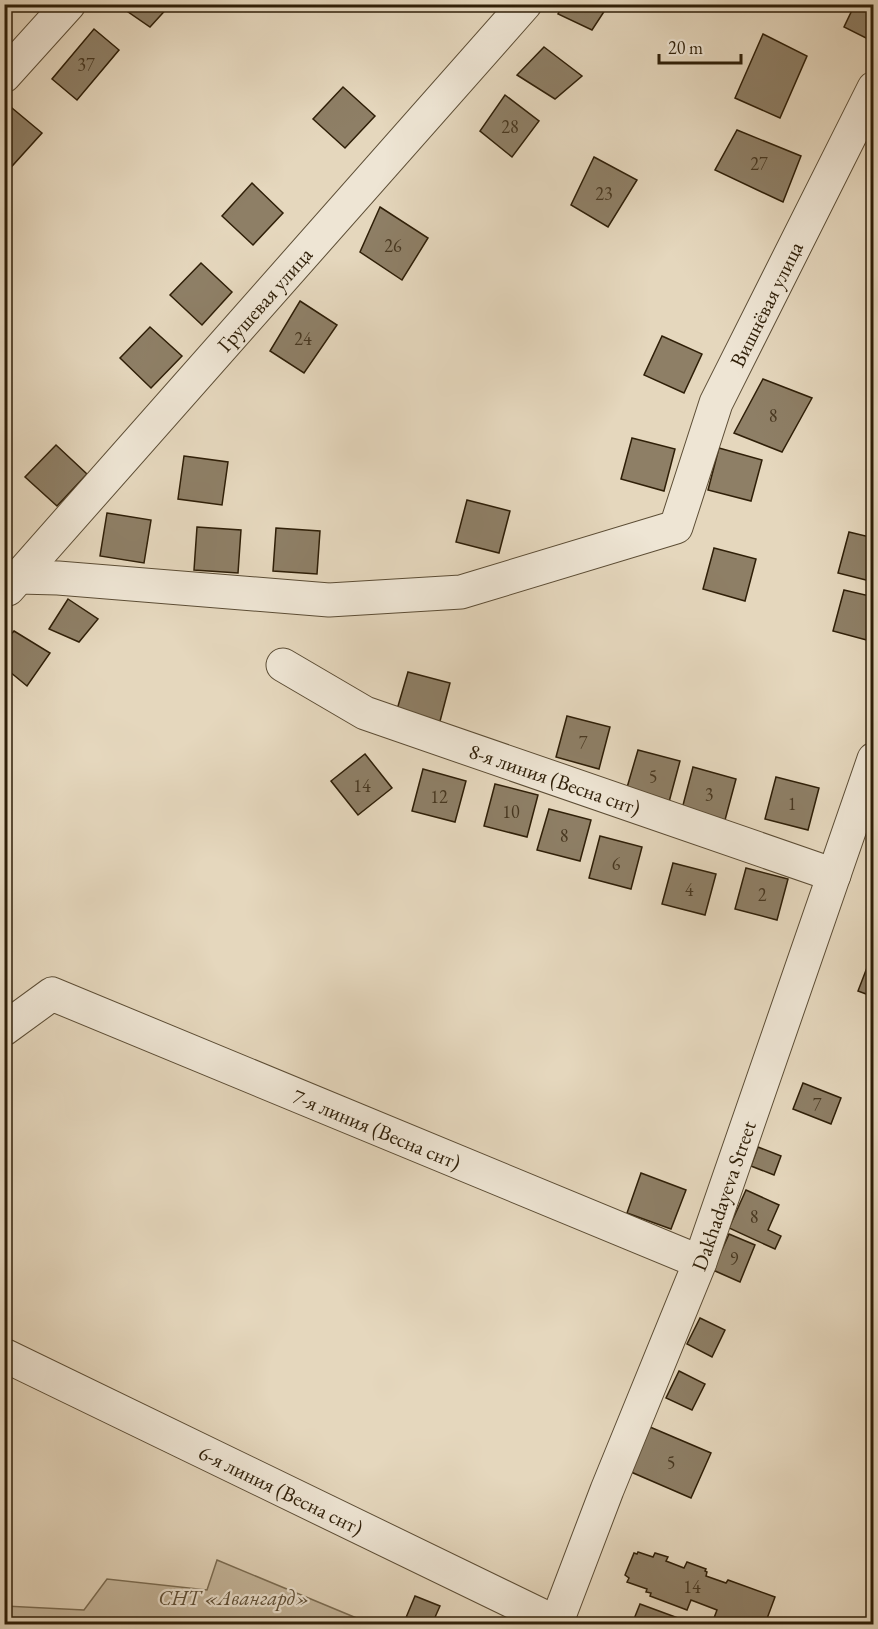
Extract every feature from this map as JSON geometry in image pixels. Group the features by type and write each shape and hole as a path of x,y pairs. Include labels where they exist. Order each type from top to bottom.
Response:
{"street":[{"path":"4,76 69,4"},
{"name":"Грушевая улица","path":"11,585 525,4"},
{"name":"Вишнёвая улица","path":"11,585 58,578 329,600 461,592 676,527 716,403 873,88"},
{"name":"8-я линия (Весна снт)","path":"283,665 365,713 834,875"},
{"name":"Dakhadayeva Street","path":"556,1624 607,1490 700,1262 873,759"},
{"name":"7-я линия (Весна снт)","path":"4,1029 52,994 700,1262"},
{"name":"6-я линия (Весна снт)","path":"4,1355 556,1624"}],"green space":[{"name":"СНТ «Авангард»","path":"217,1560 371,1624 5,1624 5,1606 84,1610 107,1579 207,1590"}],"building":[{"path":"123,4 171,4 150,27 121,7"},
{"path":"563,4 609,4 592,30 558,14"},
{"path":"855,4 874,4 874,42 844,27"},
{"path":"94,29 119,50 77,100 52,79"},
{"path":"763,34 807,56 780,118 735,98"},
{"path":"544,47 582,76 555,99 517,75"},
{"path":"343,87 375,116 345,148 313,119"},
{"path":"505,95 539,121 512,157 480,131"},
{"path":"12,108 42,133 4,175 4,116"},
{"path":"737,130 801,156 783,202 715,170"},
{"path":"594,157 637,180 608,227 571,205"},
{"path":"252,183 283,213 253,245 222,216"},
{"path":"380,207 428,238 402,280 360,252"},
{"path":"201,263 232,292 202,325 170,295"},
{"path":"300,301 337,325 304,373 270,351"},
{"path":"150,327 182,356 151,388 120,358"},
{"path":"662,336 702,354 684,393 644,375"},
{"path":"763,379 812,398 782,452 734,433"},
{"path":"632,438 675,449 664,491 621,479"},
{"path":"56,445 87,474 57,506 25,477"},
{"path":"719,448 762,460 751,501 708,490"},
{"path":"184,456 228,462 222,505 178,499"},
{"path":"467,500 510,511 499,553 456,542"},
{"path":"107,513 151,520 144,563 100,556"},
{"path":"197,527 241,530 238,573 194,570"},
{"path":"276,528 320,531 317,574 273,571"},
{"path":"849,532 874,538 874,582 838,573"},
{"path":"714,548 756,559 745,601 703,589"},
{"path":"844,590 874,597 874,642 833,631"},
{"path":"68,599 98,619 79,642 49,629"},
{"path":"14,631 50,653 27,686 4,667 4,642"},
{"path":"408,672 450,683 439,725 396,713"},
{"path":"567,716 610,727 599,769 556,757"},
{"path":"638,750 680,761 669,802 626,791"},
{"path":"365,754 392,788 358,815 331,781"},
{"path":"693,767 736,779 725,820 682,809"},
{"path":"423,769 466,781 455,822 412,811"},
{"path":"776,777 819,788 808,830 765,819"},
{"path":"495,784 538,795 527,837 484,826"},
{"path":"549,809 591,820 580,861 537,850"},
{"path":"600,836 642,847 631,889 589,878"},
{"path":"673,863 716,874 705,915 662,904"},
{"path":"746,868 788,879 777,920 735,909"},
{"path":"868,965 874,968 874,997 858,991"},
{"path":"803,1083 841,1098 831,1124 793,1109"},
{"path":"758,1147 781,1156 774,1175 751,1166"},
{"path":"641,1173 686,1190 671,1229 627,1213"},
{"path":"746,1190 779,1205 768,1230 781,1236 775,1249 729,1228"},
{"path":"729,1234 755,1245 740,1282 713,1270"},
{"path":"700,1318 725,1330 712,1357 687,1344"},
{"path":"679,1371 705,1384 692,1410 666,1398"},
{"path":"650,1427 711,1453 691,1498 631,1472"},
{"path":"638,1552 653,1557 655,1553 668,1557 666,1561 684,1568 687,1562 706,1569 706,1576 726,1583 728,1580 775,1597 765,1624 720,1624 716,1623 718,1619 714,1618 717,1610 691,1600 687,1610 650,1596 651,1593 646,1592 647,1589 627,1582 629,1578 625,1575 634,1553"},
{"path":"415,1596 440,1606 432,1624 416,1624 405,1620"},
{"path":"640,1604 678,1618 676,1624 632,1624"}]}
